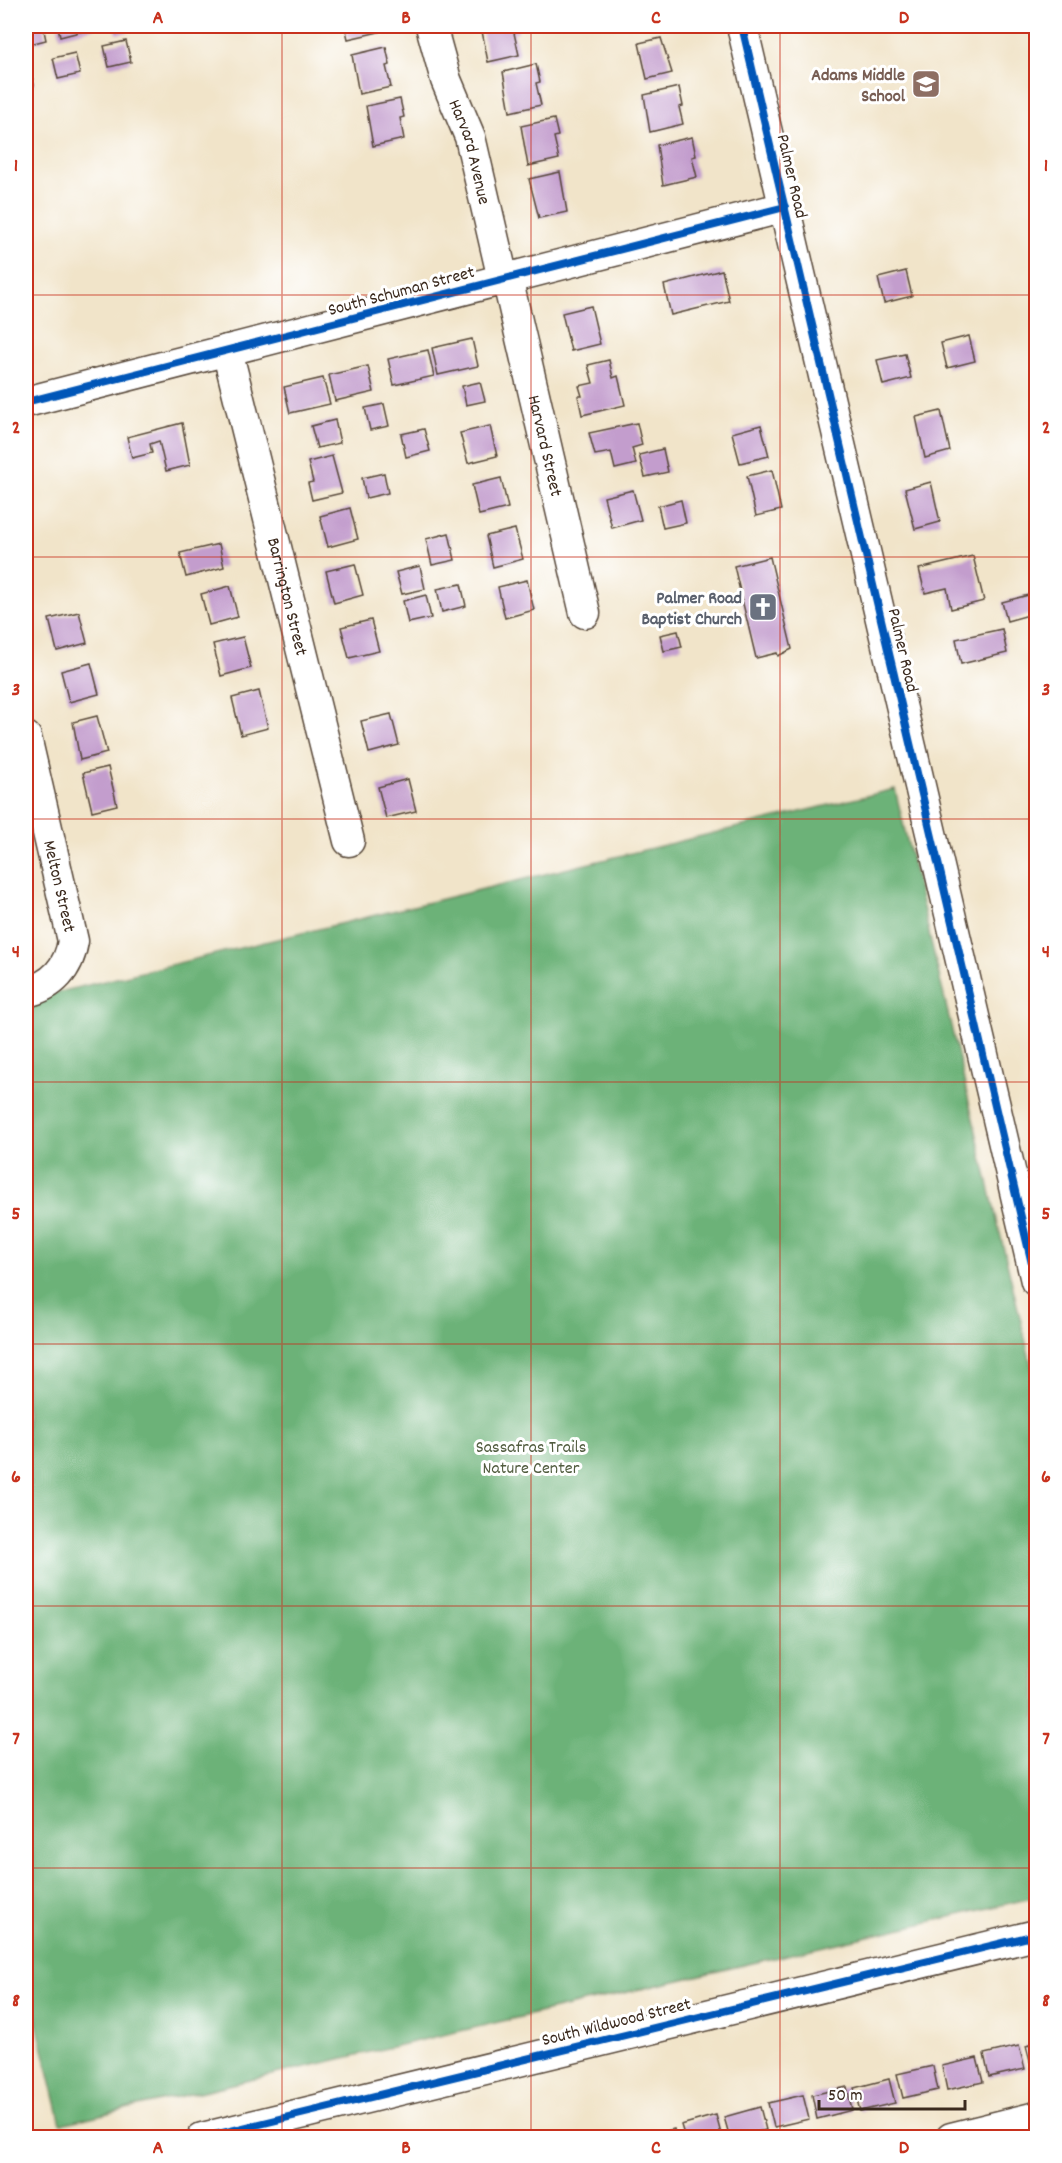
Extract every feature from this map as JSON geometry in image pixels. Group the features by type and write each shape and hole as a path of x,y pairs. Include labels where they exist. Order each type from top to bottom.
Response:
{"street":[{"name":"Harvard Avenue","path":"431,26 446,80 470,137 505,278"},
{"name":"Palmer Road","path":"742,26 1036,1281"},
{"name":"South Schuman Street","path":"26,402 785,207"},
{"name":"Harvard Street","path":"505,278 585,613"},
{"name":"Barrington Street","path":"227,351 349,841"},
{"name":"Melton Street","path":"26,737 73,940 66,964 50,983 26,992"},
{"name":"South Wildwood Street","path":"202,2138 1036,1935"},
{"path":"951,2138 1036,2117"}],"green space":[{"name":"Sassafras Trails Nature Center","path":"895,789 1036,1385 1036,1897 61,2124 26,1978 26,1000"}],"building":[{"path":"26,26 43,26 46,40 26,45"},
{"path":"58,26 94,26 95,28 60,37"},
{"path":"115,26 127,26 129,32 117,34"},
{"path":"345,26 378,26 379,32 348,39"},
{"path":"481,26 517,26 518,32 514,33 519,55 488,62"},
{"path":"661,38 672,73 647,79 639,43"},
{"path":"126,41 131,62 109,67 104,46"},
{"path":"386,47 390,65 386,66 391,87 359,94 352,55"},
{"path":"75,53 80,74 58,79 53,58"},
{"path":"29,64 34,85 26,87 26,65"},
{"path":"536,64 540,82 536,83 541,105 510,112 503,72"},
{"path":"679,87 683,106 679,107 683,124 650,132 644,95"},
{"path":"400,99 404,117 400,118 404,139 373,146 366,106"},
{"path":"554,119 558,136 554,137 559,159 528,166 521,126"},
{"path":"692,137 696,156 692,157 697,177 663,185 657,145"},
{"path":"560,172 567,212 539,218 529,179"},
{"path":"722,270 729,301 671,315 664,285"},
{"path":"906,271 912,296 884,303 878,278"},
{"path":"591,306 600,344 571,351 562,313"},
{"path":"969,336 975,361 947,368 941,343"},
{"path":"472,339 478,366 438,375 432,348"},
{"path":"428,350 434,376 394,385 388,359"},
{"path":"905,354 911,378 883,385 877,360"},
{"path":"609,360 613,378 618,376 625,405 582,415 578,396 582,396 579,386 593,383 588,365"},
{"path":"368,366 374,392 335,401 329,375"},
{"path":"323,378 330,404 290,413 284,387"},
{"path":"480,382 485,401 466,405 462,386"},
{"path":"384,404 389,426 370,430 365,408"},
{"path":"941,411 950,451 925,458 916,417"},
{"path":"335,420 340,443 317,448 311,426"},
{"path":"182,423 190,465 166,471 159,441 150,444 152,453 132,458 127,437"},
{"path":"637,423 642,445 632,448 636,464 615,469 611,452 595,455 589,433"},
{"path":"761,425 769,456 740,463 732,433"},
{"path":"490,426 497,456 468,463 460,433"},
{"path":"424,429 430,451 406,457 401,434"},
{"path":"663,449 668,472 645,477 639,455"},
{"path":"332,456 342,493 312,500 308,483 313,482 308,462"},
{"path":"772,470 781,510 756,516 747,476"},
{"path":"384,473 388,493 366,498 362,478"},
{"path":"501,478 508,508 479,515 472,485"},
{"path":"931,482 940,522 915,529 905,489"},
{"path":"633,490 641,520 612,528 604,497"},
{"path":"681,500 686,523 663,528 658,506"},
{"path":"350,508 358,539 328,547 320,516"},
{"path":"515,529 523,559 493,567 486,536"},
{"path":"449,533 455,560 432,565 426,539"},
{"path":"219,544 224,567 186,577 180,553"},
{"path":"973,556 984,601 951,609 947,588 925,593 919,569"},
{"name":"Palmer Road Baptist Church","path":"770,557 792,649 778,656 777,653 756,658 734,566"},
{"path":"355,564 363,595 334,603 326,571"},
{"path":"420,566 425,589 402,594 396,572"},
{"path":"527,580 534,610 505,618 498,587"},
{"path":"461,584 466,606 442,612 437,589"},
{"path":"230,586 238,617 209,625 201,594"},
{"path":"1036,593 1036,613 1007,621 1002,602"},
{"path":"426,595 431,618 408,623 403,601"},
{"path":"79,612 87,643 57,651 49,619"},
{"path":"371,620 379,651 349,658 341,627"},
{"path":"1002,629 1007,653 961,664 956,639"},
{"path":"678,631 682,647 664,651 660,635"},
{"path":"243,637 251,668 221,676 213,644"},
{"path":"91,663 99,694 69,702 61,671"},
{"path":"259,691 268,728 241,735 232,698"},
{"path":"391,714 399,745 369,753 361,721"},
{"path":"97,716 107,753 80,760 73,722"},
{"path":"108,767 117,805 92,811 83,773"},
{"path":"408,779 416,811 386,818 378,787"},
{"path":"1036,2043 1036,2068 1032,2069 1026,2046"},
{"path":"1019,2046 1025,2069 989,2077 984,2054"},
{"path":"977,2058 983,2082 947,2090 942,2066"},
{"path":"933,2066 938,2090 903,2098 897,2074"},
{"path":"889,2079 895,2103 860,2111 854,2088"},
{"path":"847,2087 852,2110 817,2119 812,2095"},
{"path":"803,2095 809,2119 774,2127 768,2103"},
{"path":"760,2107 766,2130 730,2138 724,2117"},
{"path":"716,2115 722,2138 685,2138 681,2125"},
{"path":"674,2129 676,2138 644,2138 644,2137"}],"cycle path":[{"path":"742,26 1036,1281"},
{"path":"26,402 785,207"},
{"path":"202,2138 1036,1935"}],"place":[{"name":"Adams Middle School","path":"926,84"},
{"name":"Palmer Road Baptist Church","path":"763,607"}]}
